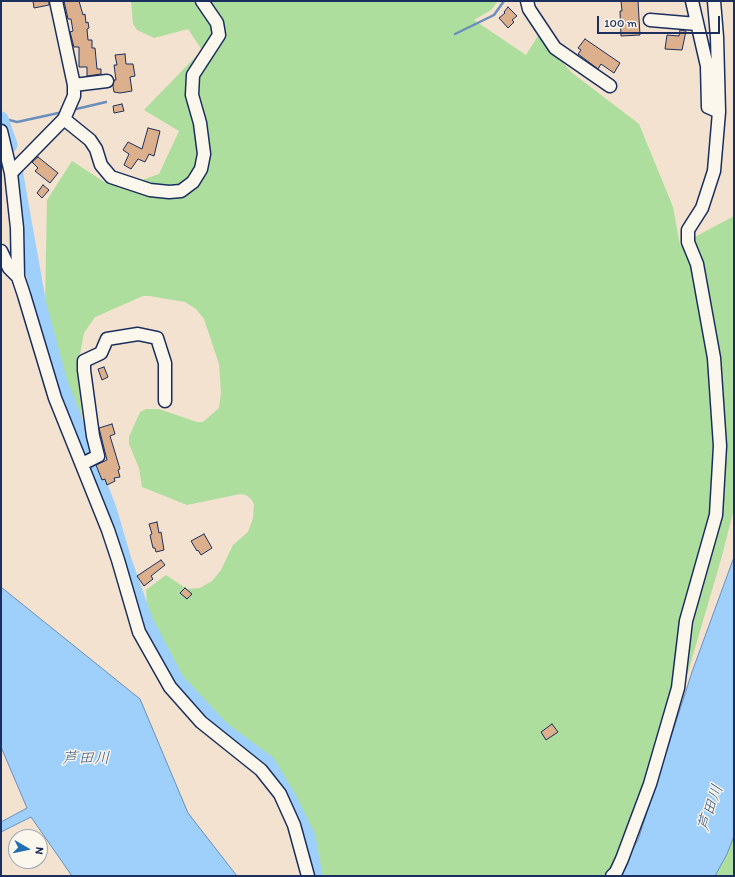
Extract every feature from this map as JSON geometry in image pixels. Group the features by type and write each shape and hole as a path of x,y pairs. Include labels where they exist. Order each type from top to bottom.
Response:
{"street":[{"path":"11,173 67,114 74,96 74,85 56,1"},
{"path":"67,114 90,140 96,149 101,165 111,177 150,190 169,192 181,191 193,182 201,169 204,154 200,124 192,95 193,75 219,35 217,23 202,1"},
{"path":"527,1 529,9 555,48 610,86"},
{"path":"692,1 707,66 708,107 719,112"},
{"path":"617,875 650,784 678,688 686,621 716,515 720,446 714,358 697,264 688,242 688,230 702,208 714,171 719,112 717,36 714,1"},
{"path":"650,20 698,24"},
{"path":"74,85 107,81"},
{"path":"1,131 11,173 17,228 18,277 56,398 118,560 139,632 170,686 201,722 261,770 280,794 294,825 308,876"},
{"path":"1,251 9,268 18,277"},
{"path":"82,464 98,456 93,436 84,361 102,353 107,339 138,334 157,338 165,363 165,401"}],"green space":[{"path":"131,1 498,1 491,10 474,20 526,55 539,34 571,72 639,124 673,207 680,245 734,216 734,509 722,556 686,679 631,839 606,876 321,876 311,837 273,766 208,712 184,686 147,608 146,590 166,575 187,589 200,588 212,581 221,570 233,545 248,532 253,518 254,504 246,495 240,494 187,505 142,487 139,468 129,444 129,437 140,412 146,409 159,409 197,422 203,422 219,408 221,392 219,364 204,319 196,309 185,302 149,296 143,296 95,317 84,333 77,370 84,434 73,437 45,304 47,200 72,161 106,183 119,186 125,186 159,174 179,131 144,110 202,50 188,29 154,38 137,30 133,24"},
{"path":"734,836 734,876 715,876 727,854"}],"water":[{"name":"芦田川","path":"734,557 734,836 727,854 715,876 616,876 638,840 692,672"},
{"name":"芦田川","path":"1,587 140,699 188,813 237,876 72,876 48,841 48,829 39,829 31,817 1,832 1,822 27,808 1,747"}],"building":[{"path":"33,1 49,1 49,5 34,8"},
{"path":"64,1 79,1 83,15 85,14 86,23 88,22 88,40 92,40 92,48 95,48 97,69 101,69 101,74 87,76 87,67 79,67 79,47 74,47 70,32 73,31 71,19 68,19"},
{"path":"621,1 638,1 640,35 621,36"},
{"path":"508,7 517,16 512,20 514,22 508,28 499,18 505,13 504,12"},
{"path":"680,30 686,31 682,50 665,49 667,35 679,36"},
{"path":"585,39 620,63 614,73 601,64 598,69 578,54 581,50 578,48"},
{"path":"125,54 126,64 133,64 135,76 130,77 132,91 120,93 114,92 114,80 116,80 114,65 117,65 115,55"},
{"path":"122,104 124,111 114,113 113,106"},
{"path":"148,128 160,131 154,156 149,154 145,162 138,159 131,169 124,165 129,154 123,150 128,142 142,149"},
{"path":"38,157 58,173 50,183 35,171 38,168 32,162"},
{"path":"43,185 49,190 42,198 37,193"},
{"path":"104,367 108,377 102,380 98,369"},
{"path":"112,424 115,434 110,436 120,469 118,470 120,477 114,478 115,481 107,485 105,479 102,480 96,465 107,460 99,428"},
{"path":"157,522 159,533 161,532 164,550 156,552 155,548 153,548 150,535 152,534 149,524"},
{"path":"204,534 212,548 201,555 191,541"},
{"path":"161,560 165,565 151,576 153,579 144,586 137,576"},
{"path":"185,588 192,594 187,599 180,593"},
{"path":"552,724 558,732 546,740 541,732"}],"waterway":[{"path":"455,34 494,15 504,1"},
{"path":"72,110 106,102"},
{"path":"1,118 17,122 63,112"},
{"path":"1,119 10,145"},
{"path":"15,170 39,305 60,382 109,509 124,560 145,620 177,681 222,729 268,763 289,798 308,837 315,876"}]}
